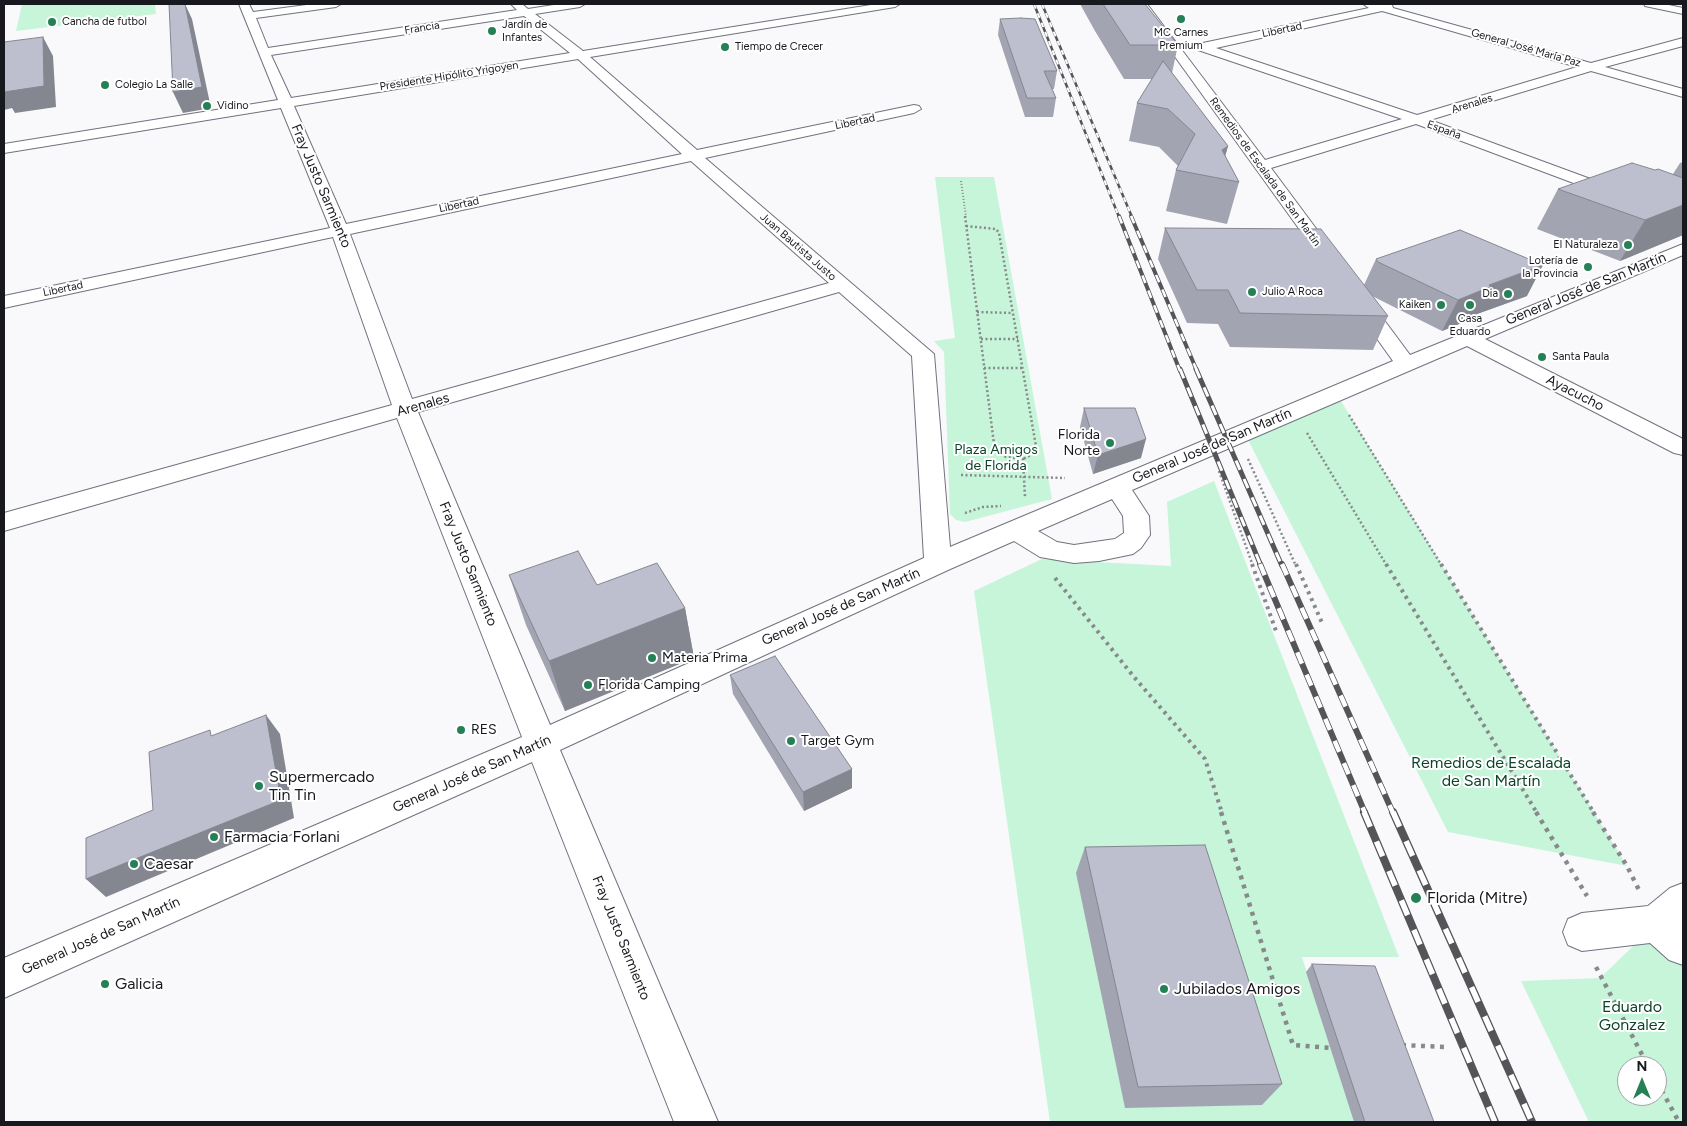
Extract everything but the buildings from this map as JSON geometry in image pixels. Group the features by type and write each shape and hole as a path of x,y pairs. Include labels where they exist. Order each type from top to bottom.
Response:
{"street":[{"path":"246,10 336,4"},
{"name":"Francia","path":"264,52 521,8 580,4"},
{"name":"Presidente Hipólito Yrigoyen","path":"4,149 895,4"},
{"name":"Remedios de Escalada de San Martín","path":"1142,4 1336,269"},
{"name":"General José María Paz","path":"1368,4 1683,93"},
{"name":"Libertad","path":"1195,44 1402,4"},
{"path":"1649,4 1683,12"},
{"name":"Juan Bautista Justo","path":"521,8 580,55 692,156 923,354 938,563"},
{"path":"806,8 821,16"},
{"name":"Fray Justo Sarmiento","path":"246,10 340,231 405,410 696,1122"},
{"path":"1163,34 1195,44"},
{"name":"Arenales","path":"1261,166 1591,67 1683,42"},
{"name":"España","path":"1195,44 1418,120 1683,219"},
{"name":"Libertad","path":"4,302 914,109"},
{"name":"General José de San Martín","path":"4,978 542,743 938,563 1022,520 1117,487 1293,411 1683,249"},
{"name":"Arenales","path":"4,522 842,285"},
{"path":"1348,285 1406,364"},
{"name":"Ayacucho","path":"1467,338 1683,448"},
{"path":"1022,520 1050,550 1074,554 1099,552 1122,547 1137,535 1137,526 1136,516 1117,487"},
{"path":"1594,931 1674,924"}],"path":[{"path":"961,181 966,226 981,339 984,368 996,452 1006,458 1023,459 1034,455 1036,452 999,233 996,229 966,226"},
{"path":"977,312 1013,312"},
{"path":"981,339 1018,339"},
{"path":"984,368 1023,368"},
{"path":"1336,393 1627,866"},
{"path":"1293,411 1594,931 1600,978 1643,1056"},
{"path":"1237,435 1323,625"},
{"path":"1211,447 1276,631"},
{"path":"936,522 983,507 1022,520 1023,459"},
{"path":"932,475 1065,478"},
{"path":"1053,576 1134,677 1205,759 1294,1045 1331,1048"},
{"path":"1394,1045 1445,1047"},
{"path":"1667,1100 1679,1122"}],"green space":[{"name":"Cancha de futbol","path":"22,4 155,4 156,14 16,31"},
{"name":"Plaza Amigos de Florida","path":"935,177 994,177 1052,499 965,522 956,520 950,514 944,352 934,341 955,338"},
{"name":"Remedios de Escalada de San Martín","path":"1336,393 1627,866 1448,832 1244,432"},
{"path":"1214,481 1399,957 1302,957 1354,1122 1050,1122 974,591 1042,559 1171,566 1167,502"},
{"name":"Eduardo Gonzalez","path":"1656,924 1683,968 1683,1122 1589,1122 1521,981 1600,978"}],"railway":[{"path":"1034,4 1119,217"},
{"path":"1042,4 1132,217"},
{"path":"1119,216 1180,371"},
{"path":"1131,216 1197,371"},
{"path":"1180,369 1261,566"},
{"path":"1196,369 1282,566"},
{"path":"1260,564 1365,813"},
{"path":"1282,564 1393,813"},
{"path":"1364,812 1495,1122"},
{"path":"1393,812 1532,1122"}],"place":[{"name":"MC Carnes Premium","path":"1181,19"},
{"name":"Cancha de futbol","path":"52,22"},
{"name":"Jardín de Infantes","path":"492,31"},
{"name":"Tiempo de Crecer","path":"725,47"},
{"name":"Colegio La Salle","path":"105,85"},
{"name":"Vidino","path":"207,106"},
{"name":"El Naturaleza","path":"1628,245"},
{"name":"Lotería de la Provincia","path":"1588,267"},
{"name":"Julio A Roca","path":"1252,292"},
{"name":"Dia","path":"1508,294"},
{"name":"Kaiken","path":"1441,305"},
{"name":"Casa Eduardo","path":"1470,305"},
{"name":"Santa Paula","path":"1542,357"},
{"name":"Florida Norte","path":"1110,443"},
{"name":"Materia Prima","path":"652,658"},
{"name":"Florida Camping","path":"588,685"},
{"name":"RES","path":"461,730"},
{"name":"Target Gym","path":"791,741"},
{"name":"Supermercado Tin Tin","path":"259,786"},
{"name":"Farmacia Forlani","path":"214,837"},
{"name":"Caesar","path":"134,864"},
{"name":"Florida (Mitre)","path":"1416,898"},
{"name":"Galicia","path":"105,984"},
{"name":"Jubilados Amigos","path":"1164,989"}]}
